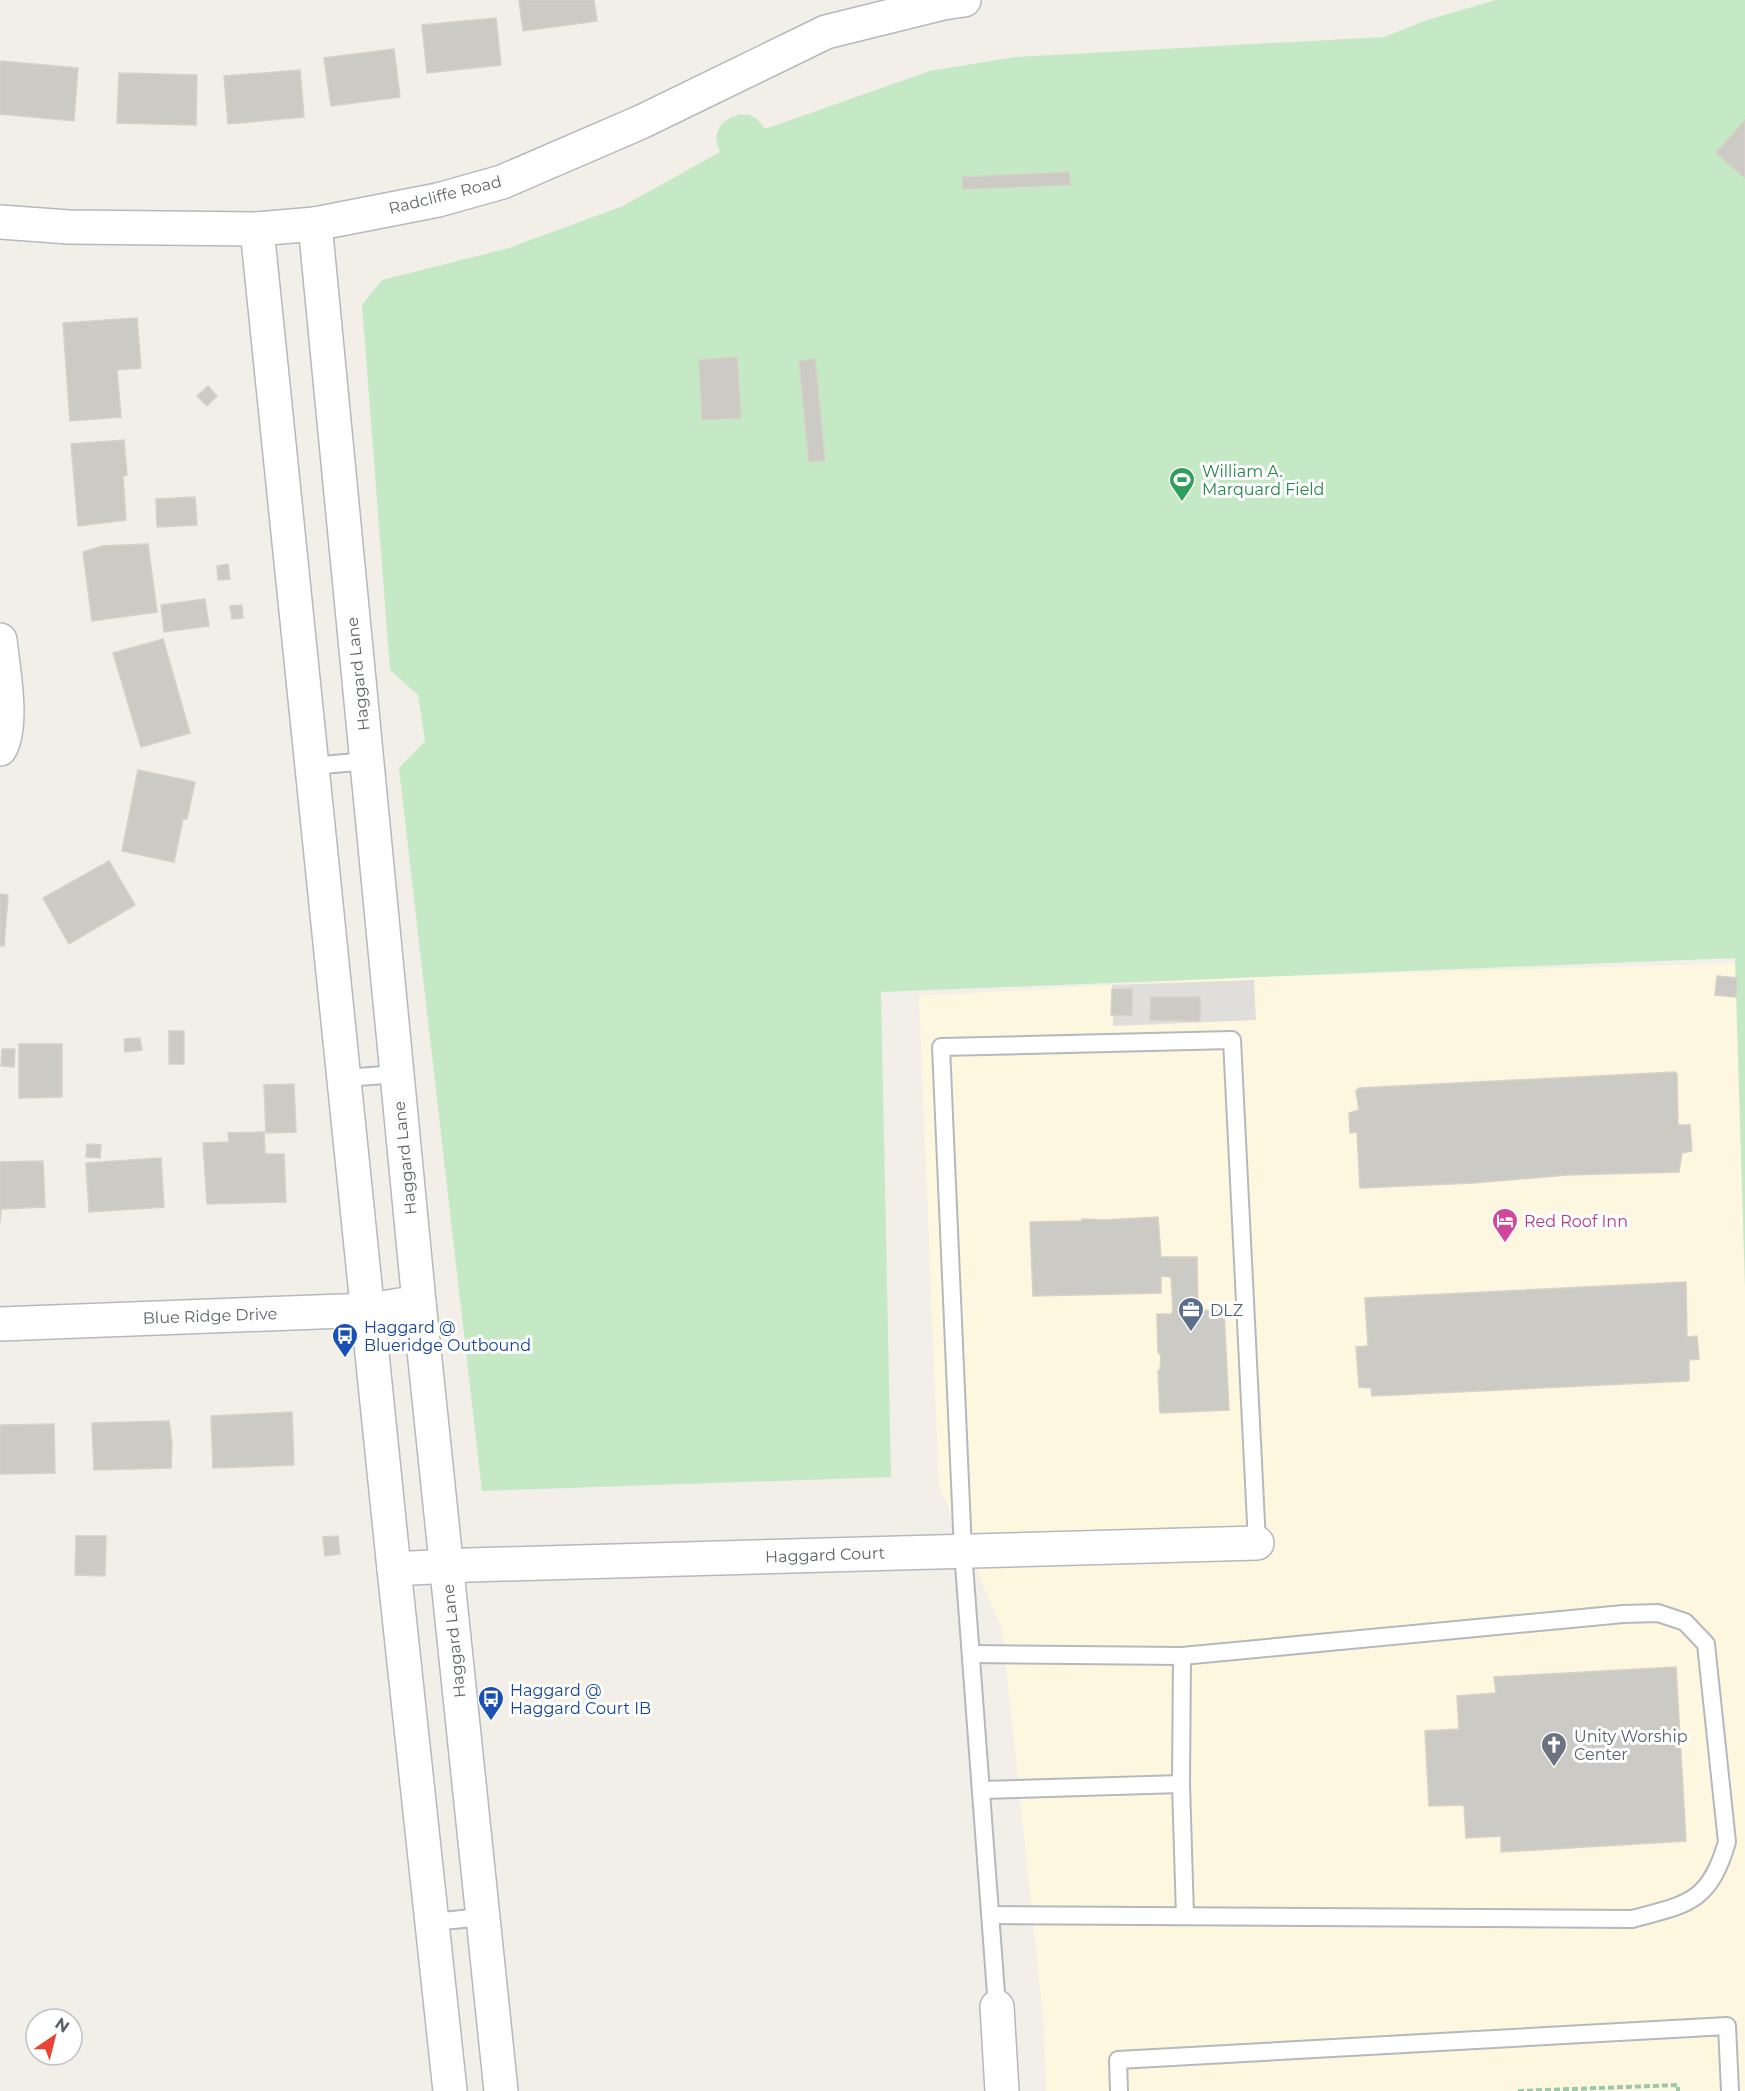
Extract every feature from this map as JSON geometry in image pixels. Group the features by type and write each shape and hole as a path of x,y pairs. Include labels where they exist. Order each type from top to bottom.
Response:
{"street":[{"name":"Radcliffe Road","path":"0,222 69,227 257,230 315,224 438,200 502,182 641,122 826,32 943,3 964,0"},
{"name":"Haggard Lane","path":"315,224 419,1302 501,2091"},
{"path":"257,230 394,1569 450,2091"},
{"path":"0,640 8,725 6,740 0,749"},
{"name":"Blue Ridge Drive","path":"0,1324 369,1311 419,1302"},
{"name":"Haggard Court","path":"394,1569 1257,1543"},
{"path":"997,2007 1002,2091"}],"lane":[{"path":"312,765 367,761"},
{"path":"997,2007 963,1551 941,1047 1232,1040 1257,1543"},
{"path":"345,1078 397,1074"},
{"path":"971,1654 1182,1656 1623,1614 1658,1613 1685,1622 1706,1644 1727,1842 1720,1866 1702,1892 1681,1906 1632,1919 991,1915"},
{"path":"1182,1656 1181,1784 1185,1916"},
{"path":"981,1790 1181,1784"},
{"path":"432,1922 483,1917"},
{"path":"1119,2091 1119,2060 1727,2026 1730,2091"}],"path":[{"path":"1518,2091 1678,2085 1678,2091"}],"shaded area":[{"path":"1741,963 1745,1184 1745,2091 1046,2091 1044,2024 1002,1628 939,1486 919,996 1257,977"},
{"path":"1254,980 1256,1020 1113,1026 1112,985"}],"green space":[{"path":"1496,0 1745,0 1745,1288 1735,958 881,992 891,1477 482,1491 399,768 425,741 418,695 390,670 362,305 382,280 509,248 623,206 720,152 716,139 719,128 727,120 739,115 751,115 765,129 930,71 1016,57 1384,37 1427,20"}],"building":[{"path":"519,0 594,0 597,21 523,31"},
{"path":"496,18 501,65 427,73 422,25"},
{"path":"394,49 400,97 331,106 324,58"},
{"path":"0,61 78,68 74,121 0,114"},
{"path":"300,70 304,117 228,124 224,76"},
{"path":"119,73 197,75 196,125 117,123"},
{"path":"1745,120 1745,178 1716,153"},
{"path":"1069,172 1070,185 963,189 962,177"},
{"path":"137,318 141,368 117,370 121,417 70,421 63,323"},
{"path":"737,357 741,418 702,420 699,360"},
{"path":"815,359 825,460 809,462 799,361"},
{"path":"208,386 217,396 207,406 197,396"},
{"path":"124,440 127,475 123,476 126,520 78,526 71,444"},
{"path":"195,497 197,525 157,527 156,499"},
{"path":"148,544 157,612 92,621 83,552 102,546"},
{"path":"228,564 230,579 218,580 217,566"},
{"path":"205,599 209,626 164,632 161,605"},
{"path":"242,605 243,618 232,619 230,606"},
{"path":"163,639 190,733 141,747 113,653"},
{"path":"138,770 195,782 187,819 183,819 174,862 122,851"},
{"path":"109,861 135,905 69,944 43,898"},
{"path":"0,894 8,895 4,946 0,946"},
{"path":"1717,976 1737,978 1736,997 1715,995"},
{"path":"1112,989 1132,989 1132,1016 1111,1015"},
{"path":"1151,997 1200,997 1200,1021 1150,1020"},
{"path":"169,1031 184,1031 184,1064 169,1064"},
{"path":"140,1038 142,1050 125,1052 124,1039"},
{"path":"19,1044 62,1044 62,1097 19,1098"},
{"path":"2,1049 15,1049 14,1067 1,1066"},
{"path":"1675,1072 1677,1074 1678,1125 1690,1125 1692,1151 1682,1153 1679,1172 1567,1175 1473,1183 1360,1188 1357,1132 1350,1133 1349,1113 1359,1110 1356,1091 1359,1088"},
{"path":"294,1084 296,1132 266,1133 264,1085"},
{"path":"264,1132 265,1154 284,1154 286,1202 207,1204 203,1143 229,1142 228,1133"},
{"path":"87,1144 101,1145 100,1158 86,1157"},
{"path":"161,1158 164,1207 89,1212 86,1163"},
{"path":"43,1161 45,1207 1,1209 0,1223 0,1162"},
{"name":"DLZ","path":"1158,1217 1161,1257 1197,1257 1198,1310 1224,1311 1229,1410 1160,1413 1158,1371 1161,1356 1158,1352 1157,1314 1171,1314 1173,1310 1171,1277 1161,1276 1161,1293 1033,1296 1030,1222"},
{"path":"1686,1282 1687,1337 1697,1336 1699,1359 1689,1360 1689,1380 1687,1381 1372,1396 1371,1388 1359,1387 1356,1347 1368,1346 1365,1298"},
{"path":"292,1412 294,1465 213,1468 211,1416"},
{"path":"169,1421 172,1444 171,1468 94,1470 92,1423"},
{"path":"54,1424 55,1473 0,1474 0,1425"},
{"path":"76,1536 106,1536 105,1576 75,1575"},
{"path":"338,1536 340,1554 325,1556 323,1537"},
{"name":"Unity Worship Center","path":"1676,1667 1686,1841 1501,1852 1501,1836 1466,1838 1464,1805 1429,1806 1425,1731 1459,1729 1457,1696 1496,1693 1494,1677"}],"place":[{"name":"William A. Marquard Field","path":"1182,503"},
{"name":"Red Roof Inn","path":"1505,1244"},
{"name":"DLZ","path":"1191,1333"},
{"name":"Haggard @ Blueridge Outbound","path":"345,1359"},
{"name":"Haggard @ Haggard Court IB","path":"491,1722"},
{"name":"Unity Worship Center","path":"1554,1768"}]}
